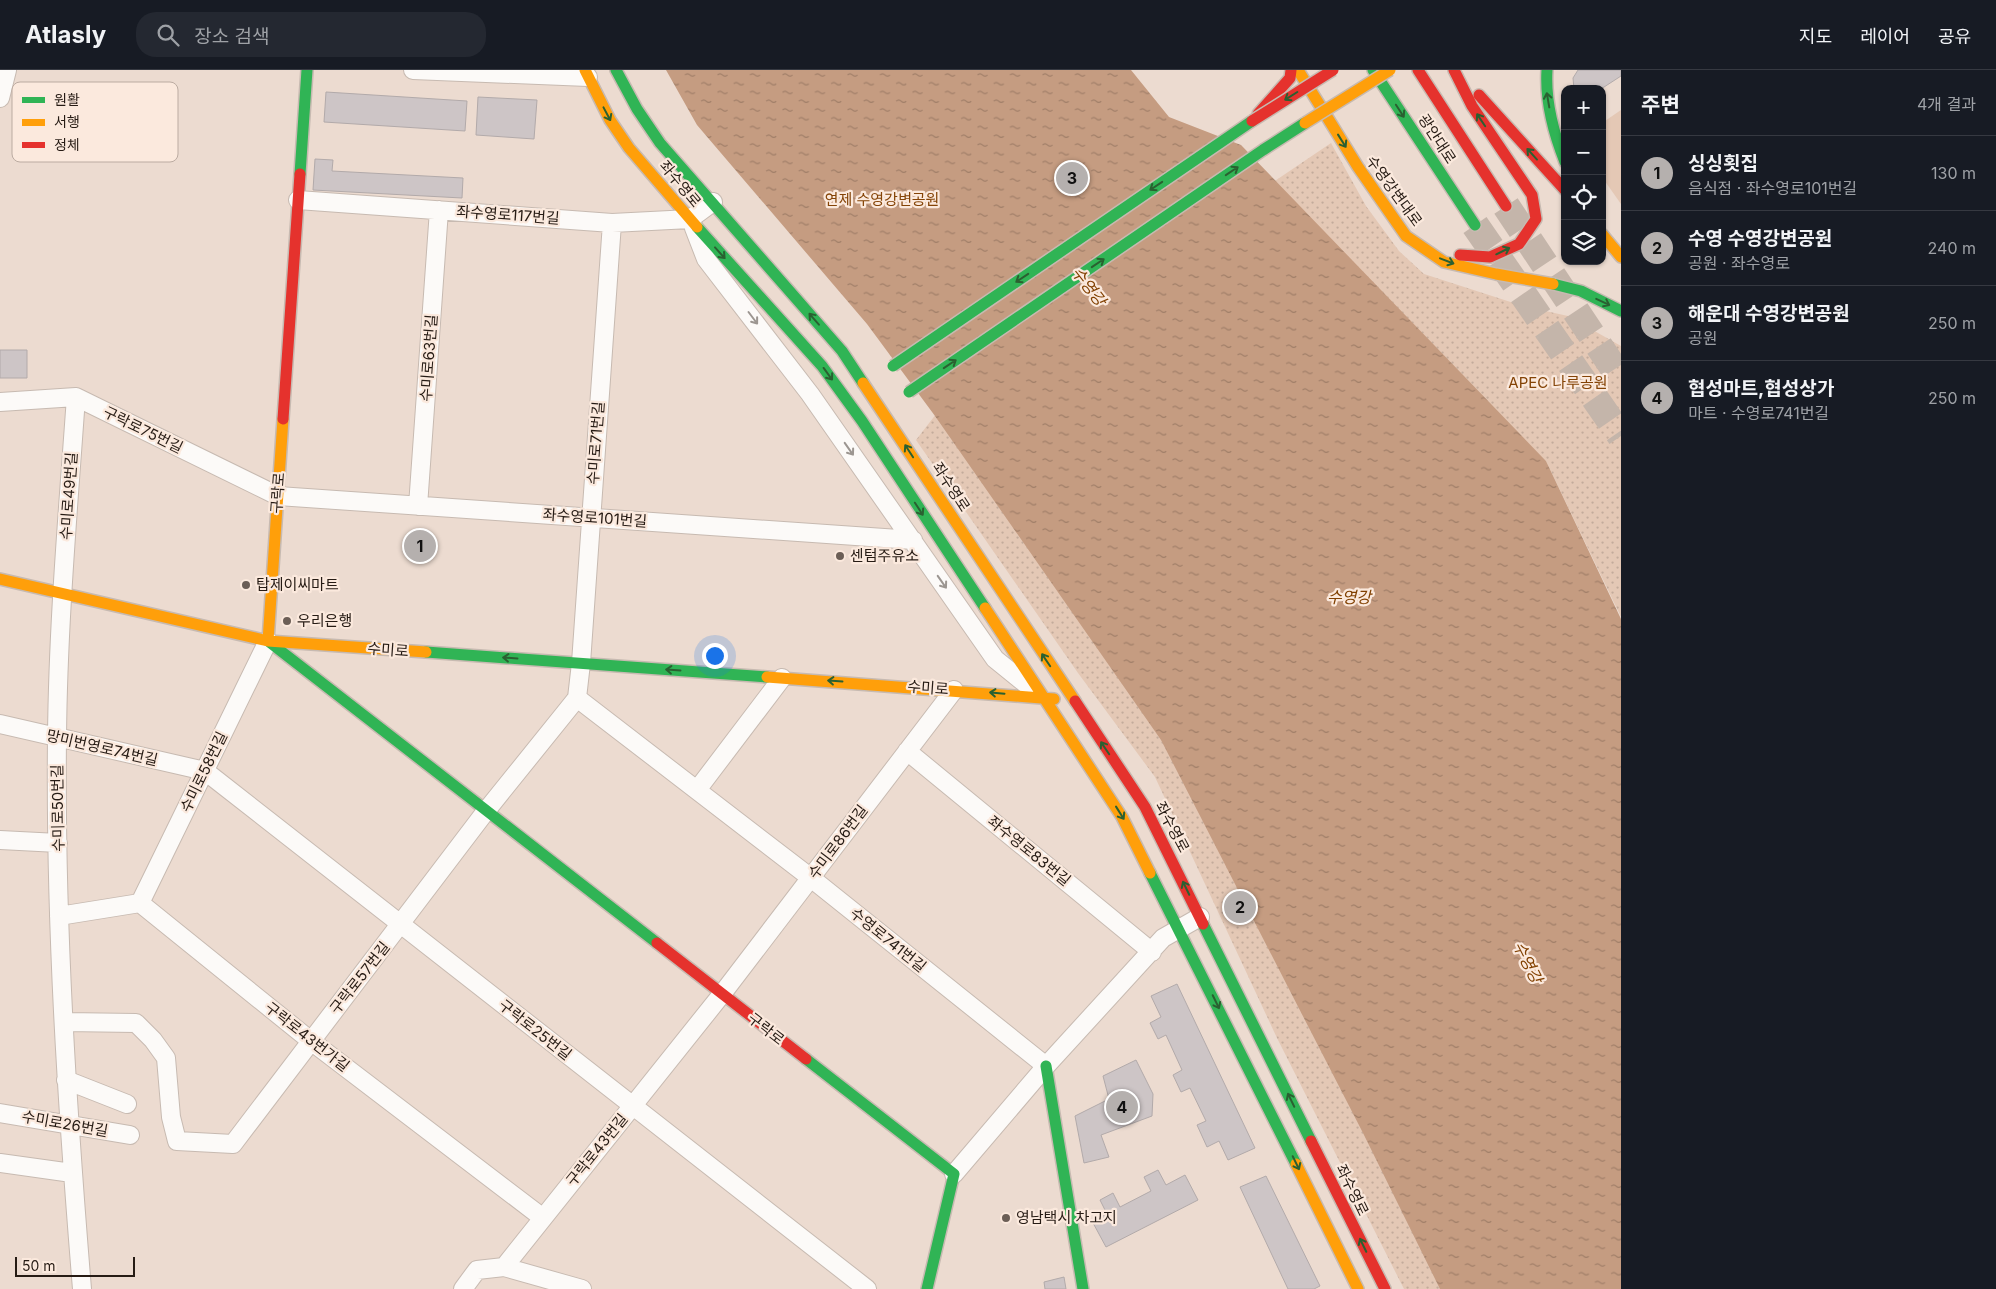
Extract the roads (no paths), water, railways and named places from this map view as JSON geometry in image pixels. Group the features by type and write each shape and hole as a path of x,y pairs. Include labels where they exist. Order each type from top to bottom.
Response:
{"main road":[{"name":"구락로","path":"307,70 268,642 954,1174"},
{"name":"좌수영로","path":"616,70 637,109 660,143 842,352 873,379 1074,700 1145,807 1385,1289"},
{"path":"1247,124 1269,103 1290,78 1291,70"},
{"name":"수영강변대로","path":"1298,70 1358,167 1406,236 1444,262 1496,274 1543,281 1581,292 1621,311"},
{"path":"845,397 1247,124 1333,70"},
{"name":"광안대로","path":"1373,70 1475,224"},
{"path":"862,421 909,392 1263,150 1390,70"},
{"name":"광안대로","path":"1418,70 1506,206"},
{"path":"1406,236 1458,254 1490,257 1519,244 1536,219 1532,195 1472,106 1455,70"},
{"path":"1455,70 1561,186"},
{"path":"1547,70 1545,83 1554,137 1561,153"},
{"name":"좌수영로","path":"586,74 610,120 629,148 822,366 845,397 1122,816 1358,1289"},
{"path":"1606,239 1621,257"},
{"name":"수미로","path":"0,579 268,642 581,663 1074,700"},
{"path":"1046,1066 1083,1289"},
{"path":"927,1289 954,1174"}],"street":[{"path":"0,98 7,70"},
{"path":"414,70 586,74"},
{"name":"좌수영로117번길","path":"298,200 612,223 690,219"},
{"path":"712,202 690,219 706,259 810,394 995,659 1045,699"},
{"name":"수미로63번길","path":"418,506 439,210"},
{"name":"수미로71번길","path":"581,663 612,223"},
{"name":"구락로75번길","path":"0,402 76,397 278,496"},
{"name":"수미로49번길","path":"62,594 76,397"},
{"name":"좌수영로101번길","path":"278,496 913,540"},
{"name":"수미로50번길","path":"62,594 57,737 59,916 68,1126 82,1289"},
{"name":"수미로58번길","path":"140,903 268,642"},
{"path":"486,811 577,698 581,663"},
{"path":"696,790 782,678"},
{"name":"수미로86번길","path":"722,994 954,690"},
{"name":"수영로741번길","path":"577,698 811,878 1046,1066"},
{"name":"망미번영로74번길","path":"0,724 204,771"},
{"name":"좌수영로83번길","path":"907,751 1152,952"},
{"name":"구락로25번길","path":"204,771 632,1106 856,1286"},
{"name":"구락로57번길","path":"65,1022 136,1023 153,1040 166,1058 171,1117 177,1142 234,1144 486,811"},
{"path":"0,840 58,844"},
{"path":"59,916 140,903"},
{"name":"구락로43번가길","path":"140,903 311,1041 543,1218"},
{"path":"954,1174 1046,1066 1163,938 1200,917"},
{"name":"구락로43번길","path":"504,1267 722,994"},
{"path":"66,1080 127,1104"},
{"name":"수미로26번길","path":"0,1113 130,1135"},
{"path":"0,1163 72,1173"},
{"path":"463,1289 477,1270 504,1267 582,1289"}],"water":[{"name":"수영강","path":"666,70 1131,70 1169,117 1241,145 1546,461 1621,619 1621,1289 1440,1289 1363,1133 1161,740 935,416 867,324 697,125"}],"tunnel":[{"path":"1506,206 1621,379"},
{"path":"1475,225 1621,436"}],"place":[{"name":"해운대 수영강변공원","path":"1072,178"},
{"name":"싱싱횟집","path":"420,546"},
{"name":"센텀주유소","path":"840,556"},
{"name":"탑제이씨마트","path":"246,585"},
{"name":"우리은행","path":"287,621"},
{"name":"수영 수영강변공원","path":"1240,907"},
{"name":"협성마트,협성상가","path":"1122,1107"},
{"name":"영남택시 차고지","path":"1006,1218"}],"park label":[{"name":"연제 수영강변공원","path":"882,200"},
{"name":"APEC 나루공원","path":"1558,383"}]}
